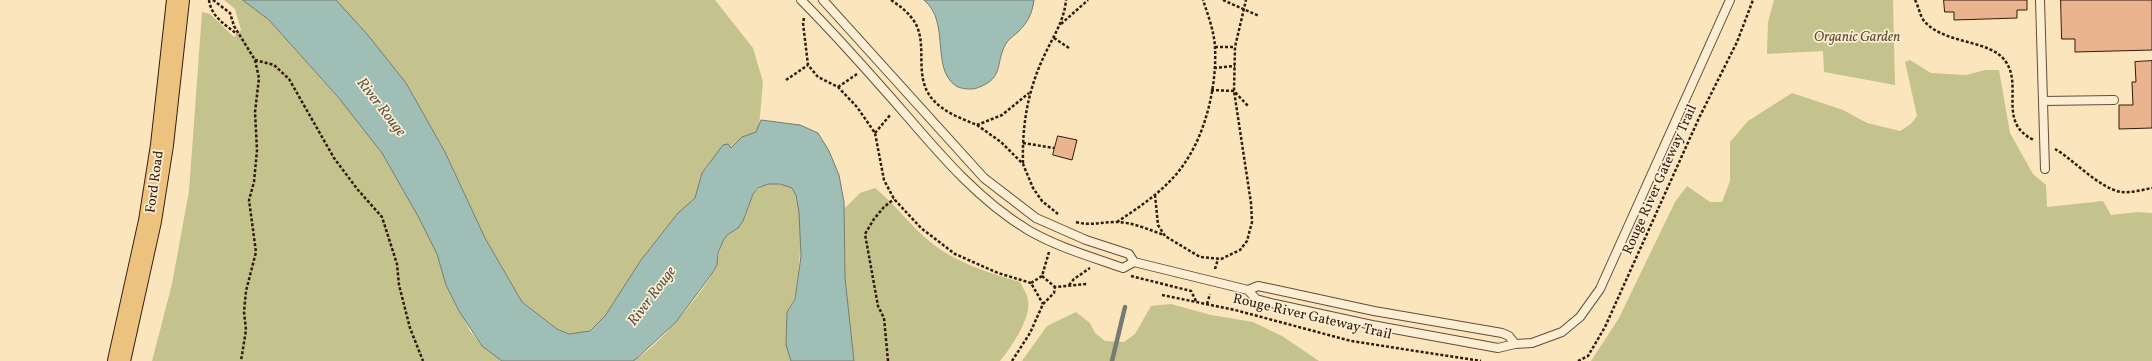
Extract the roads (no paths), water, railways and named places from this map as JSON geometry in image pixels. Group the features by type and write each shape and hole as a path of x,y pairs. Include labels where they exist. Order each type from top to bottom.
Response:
{"main road":[{"name":"Ford Road","path":"119,361 150,221 162,145 177,9"}],"lane":[{"path":"801,0 865,68 898,107 974,189 1028,230 1074,251 1123,268 1134,262 1248,290 1258,286 1374,310 1502,333 1509,336 1515,344"},
{"path":"823,0 984,178 1036,218 1086,240 1129,254 1134,262"},
{"path":"1248,290 1256,300 1372,325 1498,348 1515,344 1532,343 1562,332 1580,317 1600,290 1730,0"},
{"path":"2040,0 2045,169"},
{"path":"2043,101 2114,100"}],"water":[{"name":"River Rouge","path":"243,0 336,0 367,34 406,83 445,152 485,238 522,302 557,329 569,334 590,331 605,316 641,260 678,213 695,198 702,173 723,145 728,144 731,148 742,137 756,132 761,120 800,125 818,133 829,151 839,175 844,202 845,278 854,361 791,361 786,345 787,312 795,299 801,256 799,212 796,195 792,188 780,184 768,184 758,188 753,194 743,221 738,228 727,235 723,241 718,253 717,265 711,275 676,322 633,361 502,361 482,346 459,311 446,285 437,254 419,218 382,153 338,97 269,20"},
{"path":"924,0 1034,0 1031,14 1027,21 1007,42 1003,49 996,74 986,84 975,89 969,89 956,86 948,78 944,68 937,20 932,9"}],"waterway":[{"path":"1112,361 1125,307"}],"park label":[{"name":"Organic Garden","path":"1857,38"}]}
